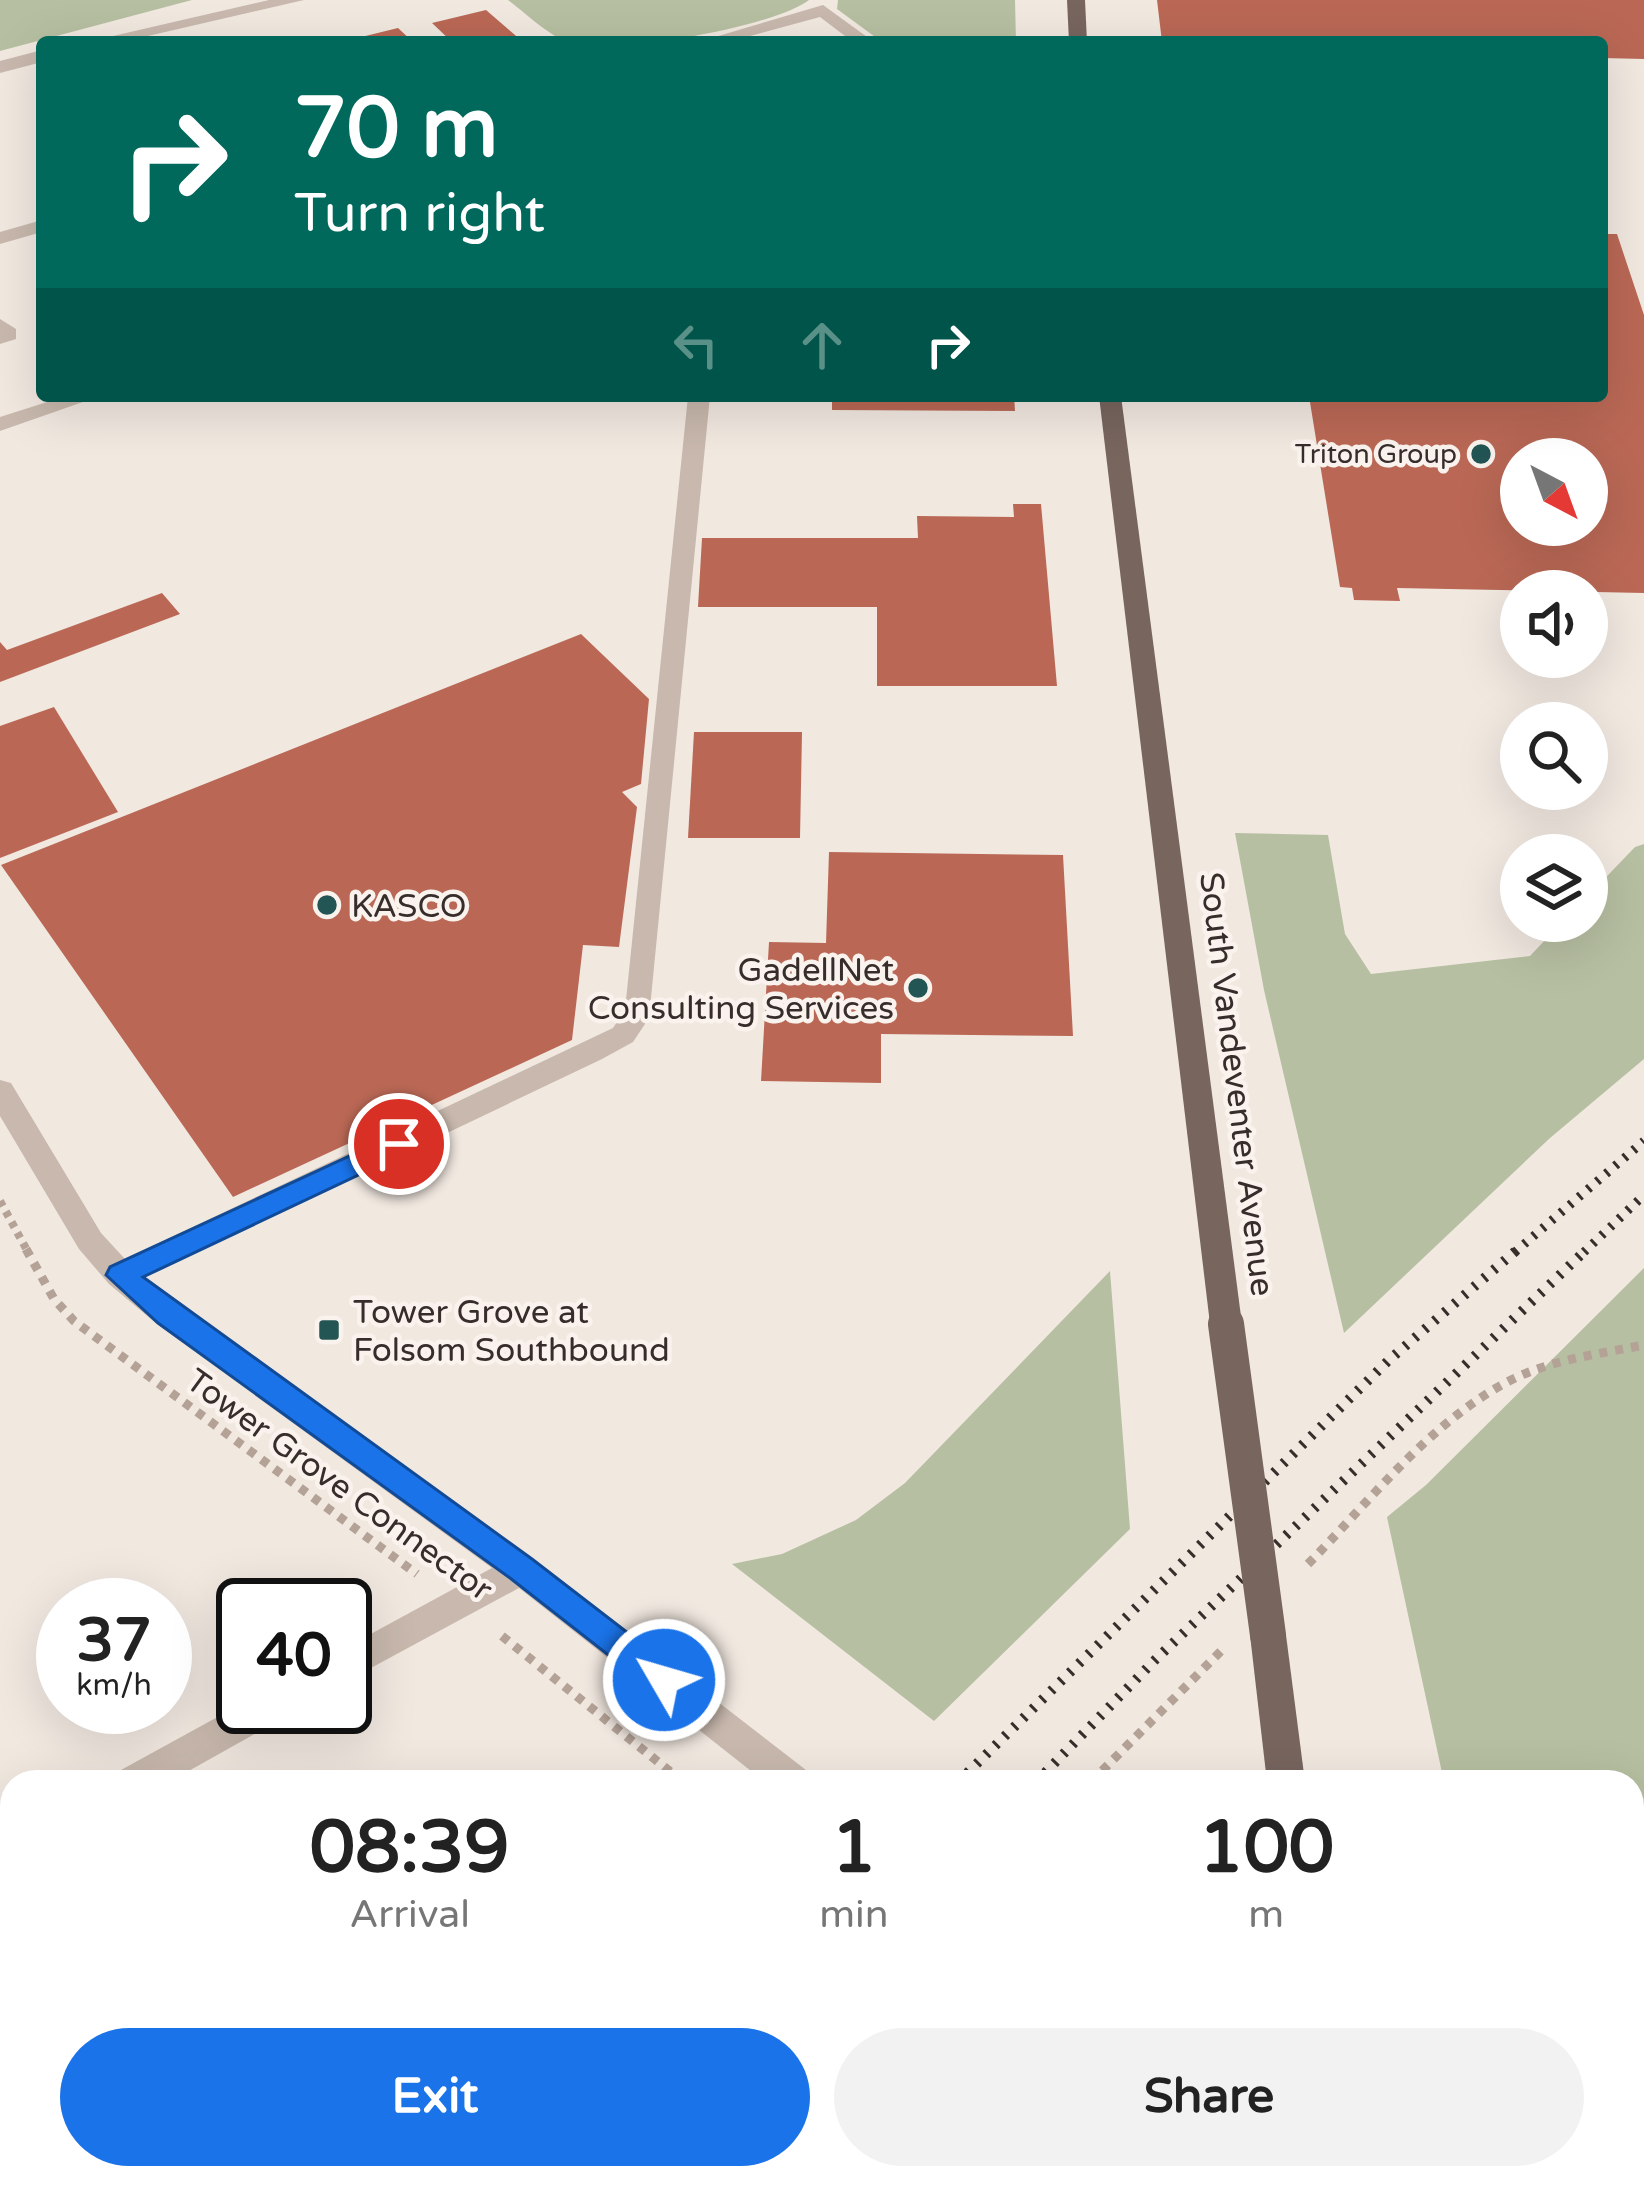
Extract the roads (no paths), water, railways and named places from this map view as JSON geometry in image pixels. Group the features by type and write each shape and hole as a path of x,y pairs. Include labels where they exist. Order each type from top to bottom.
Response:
{"main road":[{"path":"1076,0 1078,36"},
{"name":"South Vandeventer Avenue","path":"1111,402 1203,1150 1252,1636 1283,1770"}],"street":[{"path":"124,36 295,0"},
{"path":"726,36 824,5 858,36"},
{"path":"0,67 36,58"},
{"path":"0,238 36,228"},
{"path":"0,326 8,334 0,337"},
{"path":"0,424 70,402"},
{"path":"120,1275 592,1052 623,1035 639,1011 698,402"},
{"path":"0,1091 90,1241 120,1275 168,1315 521,1568 778,1770"},
{"path":"372,1651 521,1568"},
{"path":"156,1770 221,1734"}],"railway":[{"path":"1515,1252 1644,1141"},
{"path":"1584,1252 1644,1195"},
{"path":"970,1770 1389,1360 1518,1249"},
{"path":"1048,1770 1154,1661 1587,1249"}],"place":[{"name":"Triton Group","path":"1481,454"},
{"name":"KASCO","path":"327,905"},
{"name":"GadellNet Consulting Services","path":"918,988"},
{"name":"Tower Grove at Folsom Southbound","path":"329,1330"}]}
